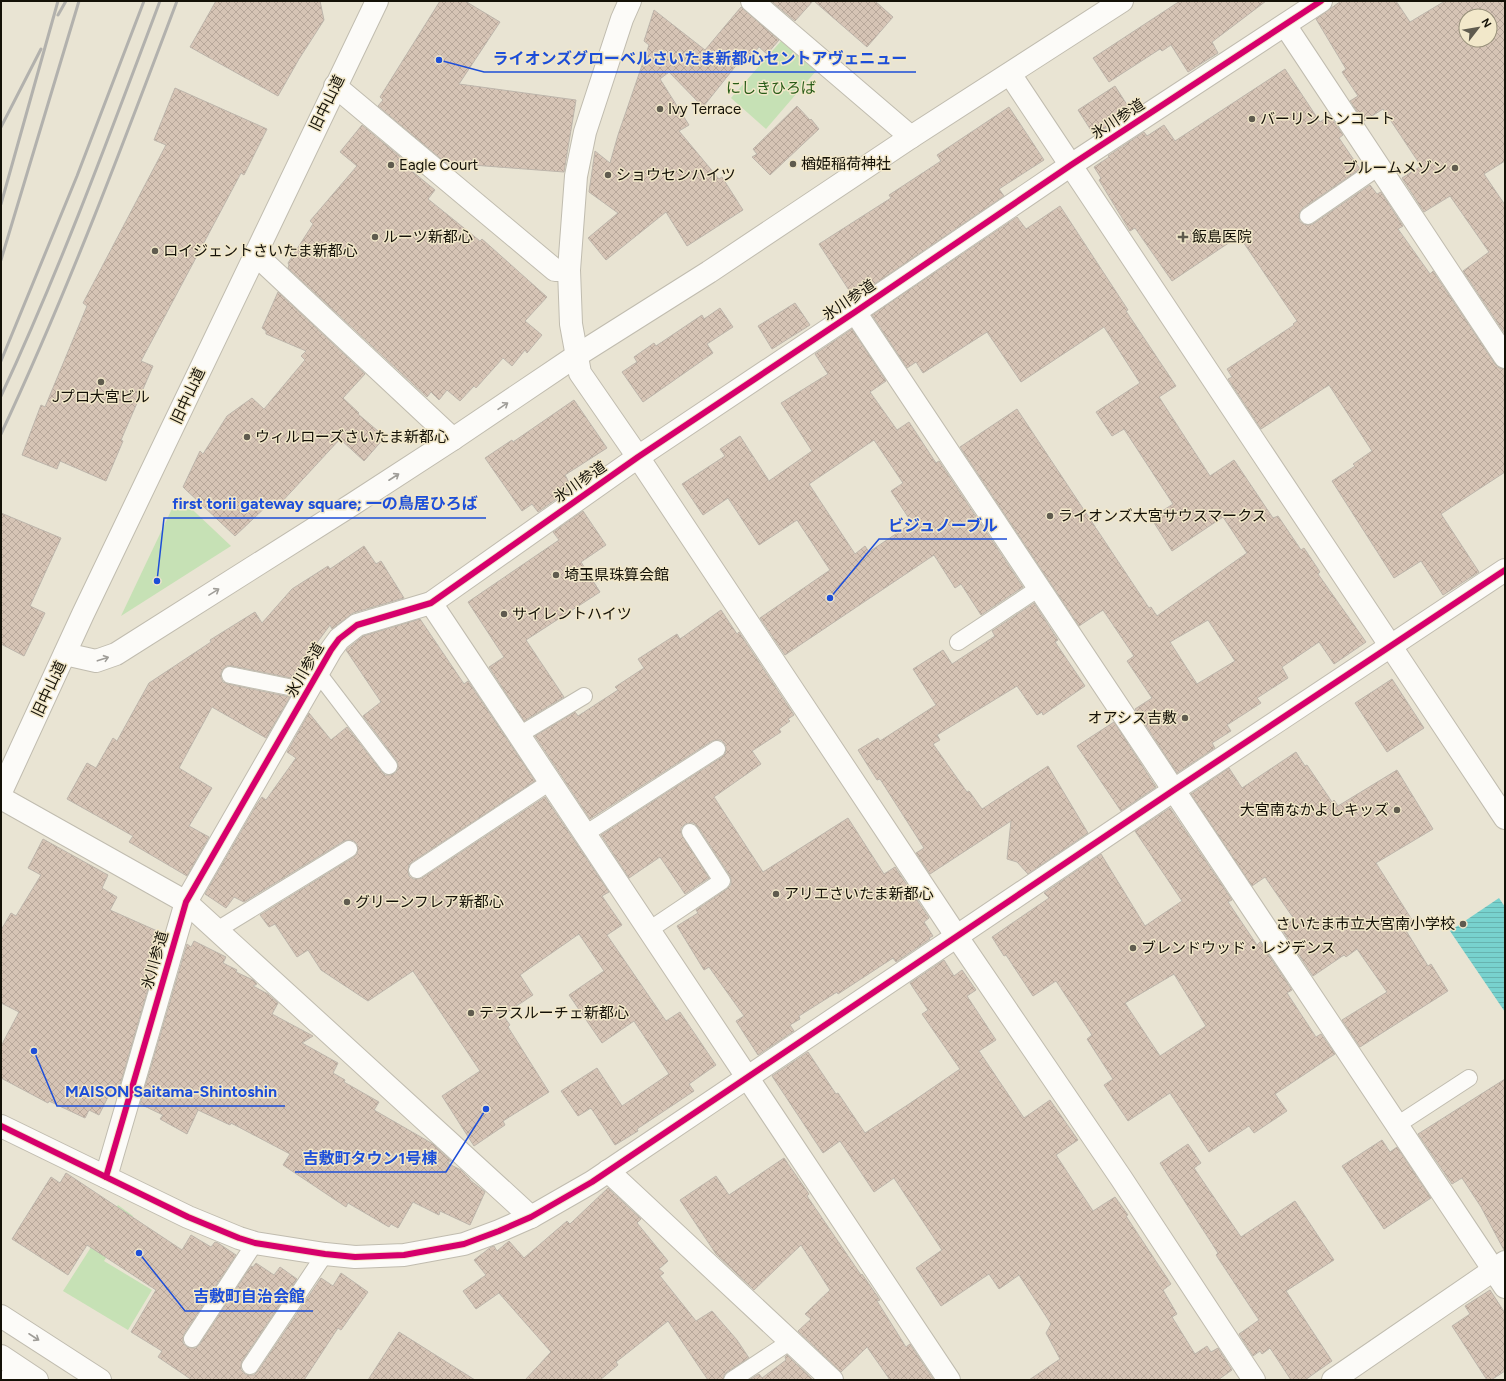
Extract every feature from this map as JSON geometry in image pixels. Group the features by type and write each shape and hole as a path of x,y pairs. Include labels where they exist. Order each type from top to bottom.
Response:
{"street":[{"name":"旧中山道","path":"1,792 255,254 377,1"},
{"path":"630,1 622,19 585,132 576,176 569,270 571,324 580,373 638,457 957,937 1121,1178 1254,1380"},
{"path":"752,1 911,137"},
{"path":"65,654 96,661 116,654 453,439 576,356 1122,1"},
{"name":"氷川参道","path":"106,1177 186,902 339,639 357,625 431,604 638,457 1071,165 1321,1"},
{"path":"1285,25 1505,357"},
{"path":"1010,74 1505,818"},
{"path":"335,86 555,270 569,270"},
{"path":"255,254 453,439"},
{"path":"855,312 1397,1125 1501,1273 1333,1380"},
{"path":"1,1126 188,1217 255,1244 355,1257 404,1255 464,1244 531,1217 567,1197 608,1171 1174,790 1505,570"},
{"path":"431,604 949,1380"},
{"path":"1,798 186,902 531,1217"},
{"path":"608,1171 832,1380"},
{"path":"1,1316 100,1380"},
{"path":"8,1367 37,1380"}],"lane":[{"path":"1308,216 1379,167"},
{"path":"958,642 1039,588"},
{"path":"230,676 313,682 389,766"},
{"path":"519,735 584,696"},
{"path":"585,834 717,749"},
{"path":"417,870 550,782"},
{"path":"649,930 722,881 690,832"},
{"path":"217,930 349,849"},
{"path":"1397,1125 1469,1078"},
{"path":"192,1339 255,1244"},
{"path":"250,1366 325,1254"},
{"path":"732,1380 791,1341"}],"green space":[{"name":"にしきひろば","path":"781,41 816,71 766,129 731,98"},
{"path":"178,496 231,546 121,616"},
{"path":"118,1205 133,1216 104,1261 152,1290 128,1330 63,1291"}],"water":[{"path":"1499,898 1505,907 1505,1012 1450,931"}],"building":[{"path":"216,1 320,1 324,20 278,96 190,47"},
{"path":"440,1 465,1 500,22 459,84 576,100 564,172 446,163 378,106 383,100 380,97"},
{"path":"771,1 813,1 795,21"},
{"path":"814,1 875,1 893,17 867,47"},
{"path":"1180,1 1266,1 1212,42 1218,53 1188,72 1171,45 1162,51 1160,49 1109,82 1093,58"},
{"path":"1341,1 1396,1 1410,22 1445,1 1505,1 1505,161 1484,174 1505,205 1505,334 1463,271 1489,252 1450,196 1424,212 1402,178 1421,166 1383,109 1364,121 1350,101 1358,96 1342,72 1346,69 1316,19"},
{"path":"741,7 779,40 767,54 759,47 742,66 738,63 703,107 669,72 660,79 689,125 679,131 719,179 722,177 743,210 687,246 666,212 606,260 588,238 618,213 589,192 595,151 610,163 649,45 644,41 654,10 705,50"},
{"path":"1285,69 1320,122 1330,115 1343,135 1339,138 1360,169 1303,208 1299,216 1300,222 1308,225 1313,224 1370,185 1377,194 1381,192 1403,226 1398,229 1430,274 1433,271 1495,364 1499,368 1505,369 1505,472 1441,514 1479,572 1443,595 1421,561 1394,578 1332,481 1355,466 1353,464 1372,451 1329,385 1261,429 1228,379 1232,377 1227,369 1294,325 1293,324 1297,321 1239,236 1172,281 1135,228 1130,231 1099,180 1101,178 1094,167 1144,132 1147,136 1164,125 1175,141"},
{"path":"1115,86 1131,111 1094,135 1078,110"},
{"path":"175,88 267,129 244,175 241,173 141,361 153,366 121,440 123,441 106,481 60,461 57,469 22,455 41,405 45,407 87,306 83,303 166,145 154,140"},
{"path":"797,106 819,129 770,175 752,157 757,154 753,149"},
{"path":"1009,107 1044,160 999,189 1004,196 854,298 819,244 891,198 889,195 941,161 937,155"},
{"path":"362,125 404,160 397,159 435,190 428,199 480,241 482,239 547,297 525,321 542,335 527,353 525,350 512,366 503,358 476,388 474,386 460,401 447,390 439,400 431,392 427,397 288,268 288,263 313,224 310,221 357,166 340,152"},
{"path":"1060,206 1128,310 1126,311 1176,386 1159,397 1210,476 1234,460 1273,518 1278,516 1301,550 1304,548 1320,572 1318,574 1366,642 1334,664 1319,642 1282,667 1288,678 1257,698 1261,703 1227,725 1231,731 1212,743 1215,748 1177,773 1135,709 1152,698 1127,661 1134,656 1103,610 1079,626 960,447 1017,409 1149,608 1151,607 1157,616 1247,553 1223,517 1172,551 1151,518 1173,504 1124,429 1112,436 1096,412 1140,383 1104,327 1021,382 987,332 923,373 916,362 907,368 872,315 1017,217 1026,229","holes":["1208,620 1235,661 1197,684 1170,642"]},
{"path":"278,292 365,374 343,398 359,413 358,414 385,437 364,461 340,439 278,506 272,501 235,536 183,487 200,451 203,454 227,416 252,398 264,409 305,360 301,356 306,351 266,334 266,331 262,328"},
{"path":"795,303 810,325 772,349 758,326"},
{"path":"720,308 733,327 707,344 713,353 643,402 622,372 637,362 634,357 654,343 656,346 702,315 704,319"},
{"path":"852,329 886,381 870,392 897,430 909,422 936,463 939,461 1023,587 981,615 961,584 955,588 934,555 785,655 760,618 830,570 797,520 759,545 728,498 703,515 682,484 725,456 720,449 740,436 769,481 812,451 781,403 828,374 815,354","holes":["874,440 903,483 891,491 912,523 869,552 865,546 855,554 809,484"]},
{"path":"574,400 607,448 565,475 570,484 566,486 569,490 538,512 532,504 522,511 485,458 512,440 513,442"},
{"path":"583,511 606,545 581,562 600,592 526,640 564,697 524,721 489,667 504,657 468,602 559,540 553,532"},
{"path":"1,513 61,538 30,606 45,613 24,656 1,644"},
{"path":"364,546 376,564 381,561 404,598 353,613 332,629 330,625 291,678 232,666 227,666 223,669 221,678 223,682 290,697 266,738 212,707 179,768 212,788 189,826 209,837 187,876 129,842 133,836 67,799 87,763 96,768 113,738 117,741 149,683 211,642 210,640 255,612 262,623 292,589 328,566 330,569"},
{"path":"1034,603 1058,640 1055,642 1085,686 1043,715 1042,712 1037,715 1017,686 937,735 940,740 933,744 967,792 969,791 982,809 1048,766 1088,833 1028,874 1017,862 1007,859 1011,821 930,874 916,853 924,848 880,779 877,780 858,750 878,738 880,741 936,705 913,669 943,650 952,664 995,636 992,631"},
{"path":"721,610 737,634 739,632 794,715 788,719 790,721 779,729 781,732 752,751 761,764 714,797 763,872 848,818 884,874 895,867 929,918 924,922 933,936 896,962 893,958 838,994 837,992 799,1016 800,1019 790,1025 794,1031 758,1055 736,1021 744,1016 709,967 704,970 677,926 698,913 696,910 731,885 730,876 698,827 694,823 685,824 681,828 681,833 709,878 685,894 660,857 629,878 601,835 722,757 725,754 725,744 721,740 712,741 590,819 535,736 575,712 578,716 618,690 615,687 644,668 638,659 677,634 680,639"},
{"path":"420,619 464,684 468,681 535,781 412,862 409,865 409,876 413,879 422,878 545,797 609,892 602,896 622,925 607,935 666,1021 680,1012 716,1065 689,1084 694,1091 637,1129 638,1131 615,1145 591,1108 578,1116 561,1091 597,1068 622,1106 669,1074 634,1021 602,1043 569,995 604,971 579,934 520,975 533,995 503,1015 510,1025 508,1027 549,1092 503,1121 505,1125 474,1146 442,1096 480,1071 413,971 368,1001 321,970 308,950 297,957 275,924 269,927 260,915 354,857 357,854 358,849 357,844 354,841 344,841 244,902 234,897 226,908 205,894 257,804 262,797 266,800 296,758 287,752 309,713 331,740 347,727 385,775 395,773 398,769 397,761 363,716 381,702 346,650 363,636"},
{"path":"1392,679 1424,728 1387,752 1355,703"},
{"path":"1114,722 1156,787 1121,811 1077,746"},
{"path":"1296,752 1305,766 1307,765 1332,802 1334,800 1338,806 1397,770 1433,829 1376,863 1414,923 1405,929 1428,966 1431,964 1448,991 1360,1047 1342,1020 1387,992 1357,949 1346,957 1344,955 1313,976 1281,928 1294,919 1265,877 1252,886 1191,794 1229,768 1242,788"},
{"path":"1170,808 1232,900 1228,902 1257,945 1260,942 1292,990 1287,993 1316,1037 1321,1034 1335,1054 1275,1094 1287,1111 1254,1133 1249,1126 1209,1152 1170,1093 1128,1121 1104,1085 1113,1079 1087,1039 1092,1035 1056,981 1033,996 1006,955 1004,956 992,937 1049,898 1044,893 1101,854 1145,926 1182,901 1135,831","holes":["1174,974 1206,1026 1160,1056 1125,1003"]},
{"path":"43,839 108,875 102,888 117,897 110,910 164,934 118,1092 112,1089 99,1115 89,1110 85,1118 49,1101 48,1103 1,1078 1,1046 19,1012 1,1003 1,930 11,913 16,916 41,875 28,868"},
{"path":"194,941 226,957 223,963 237,970 236,972 253,980 257,984 253,986 268,994 278,1003 272,1014 313,1036 302,1043 338,1063 333,1073 345,1080 344,1082 379,1102 374,1110 433,1144 451,1161 447,1163 461,1170 470,1180 485,1192 470,1225 440,1211 439,1215 413,1202 398,1228 391,1224 389,1227 348,1203 346,1207 283,1165 290,1154 231,1123 230,1125 198,1110 187,1134 160,1119 163,1115 140,1104 187,944 191,947"},
{"path":"944,960 954,976 962,970 976,990 967,996 996,1040 979,1051 1024,1118 1050,1100 1078,1140 1056,1155 1093,1211 1115,1197 1128,1215 1126,1216 1171,1284 1163,1290 1177,1314 1172,1317 1195,1354 1207,1346 1211,1352 1218,1348 1232,1370 1218,1380 1029,1380 1060,1359 1046,1333 1051,1324 1019,1275 999,1289 989,1274 941,1306 916,1268 942,1250 894,1178 874,1192 840,1141 823,1153 772,1076 808,1052 836,1094 838,1093 865,1133 909,1104 960,1069 922,1014 928,1010 910,983"},
{"path":"1505,1079 1504,1250 1481,1207 1462,1178 1452,1184 1418,1134"},
{"path":"1382,1140 1390,1152 1397,1147 1431,1198 1384,1229 1342,1166"},
{"path":"1188,1144 1201,1163 1194,1168 1241,1237 1295,1201 1334,1260 1286,1291 1332,1361 1305,1380 1291,1380 1270,1348 1262,1354 1260,1351 1253,1356 1239,1334 1259,1320 1216,1255 1218,1253 1160,1163"},
{"path":"784,1158 809,1194 807,1196 880,1300 877,1301 906,1347 910,1344 934,1380 890,1380 867,1347 841,1372 798,1331 811,1319 805,1314 830,1290 801,1245 754,1290 716,1254 680,1200 716,1176 729,1195"},
{"path":"66,1173 182,1250 191,1235 211,1247 215,1242 218,1243 236,1255 184,1334 183,1343 187,1347 196,1348 200,1344 251,1266 253,1267 256,1263 274,1275 280,1267 297,1279 242,1361 241,1370 245,1374 254,1375 258,1371 321,1278 333,1286 341,1273 368,1292 341,1330 338,1328 304,1380 192,1380 158,1357 162,1351 131,1332 156,1290 87,1245 68,1275 12,1239 51,1177 60,1183"},
{"path":"608,1188 641,1219 637,1223 668,1261 659,1269 664,1273 660,1276 696,1321 712,1311 737,1340 749,1358 727,1372 724,1375 723,1380 708,1380 668,1321 616,1362 618,1365 600,1380 525,1380 551,1352 499,1293 476,1309 463,1291 486,1275 474,1260 491,1247 494,1246 497,1251 509,1241 524,1258 567,1221 570,1224"},
{"path":"1490,1290 1505,1313 1505,1371 1491,1380 1487,1380 1452,1326 1470,1314 1465,1306"},
{"path":"399,1332 475,1380 368,1380"},
{"path":"787,1355 812,1379 811,1380 749,1380 759,1374 762,1378 786,1360 785,1357"}],"railway":[{"path":"1,204 58,1"},
{"path":"58,15 66,1"},
{"path":"1,260 79,1"},
{"path":"1,361 77,176 144,1"},
{"path":"1,396 44,299 104,150 160,1"},
{"path":"1,434 71,274 115,165 177,1"},
{"path":"1,127 41,49"}],"cycle path":[{"path":"106,1177 186,902 331,650 339,639 357,625 431,603 638,457 1071,165 1321,1"},
{"path":"1,1126 188,1217 255,1243 355,1257 404,1255 464,1244 531,1217 592,1182 1174,790 1505,570"}],"place":[{"name":"ライオンズグローベルさいたま新都心セントアヴェニュー","path":"439,60"},
{"name":"Ivy Terrace","path":"660,109"},
{"name":"バーリントンコート","path":"1252,119"},
{"name":"楢姫稲荷神社","path":"793,164"},
{"name":"Eagle Court","path":"391,165"},
{"name":"ブルームメゾン","path":"1455,168"},
{"name":"ショウセンハイツ","path":"608,175"},
{"name":"ルーツ新都心","path":"375,237"},
{"name":"飯島医院","path":"1183,237"},
{"name":"ロイジェントさいたま新都心","path":"155,251"},
{"name":"Jプロ大宮ビル","path":"101,382"},
{"name":"ウィルローズさいたま新都心","path":"247,437"},
{"name":"ライオンズ大宮サウスマークス","path":"1050,516"},
{"name":"埼玉県珠算会館","path":"556,575"},
{"name":"first torii gateway square; 一の鳥居ひろば","path":"157,581"},
{"name":"ビジュノーブル","path":"830,598"},
{"name":"サイレントハイツ","path":"504,614"},
{"name":"オアシス吉敷","path":"1185,718"},
{"name":"大宮南なかよしキッズ","path":"1397,810"},
{"name":"アリエさいたま新都心","path":"776,894"},
{"name":"グリーンフレア新都心","path":"347,902"},
{"name":"さいたま市立大宮南小学校","path":"1463,924"},
{"name":"ブレンドウッド・レジデンス","path":"1133,948"},
{"name":"テラスルーチェ新都心","path":"471,1013"},
{"name":"MAISON Saitama-Shintoshin","path":"34,1051"},
{"name":"吉敷町タウン1号棟","path":"486,1109"},
{"name":"吉敷町自治会館","path":"139,1253"}]}
